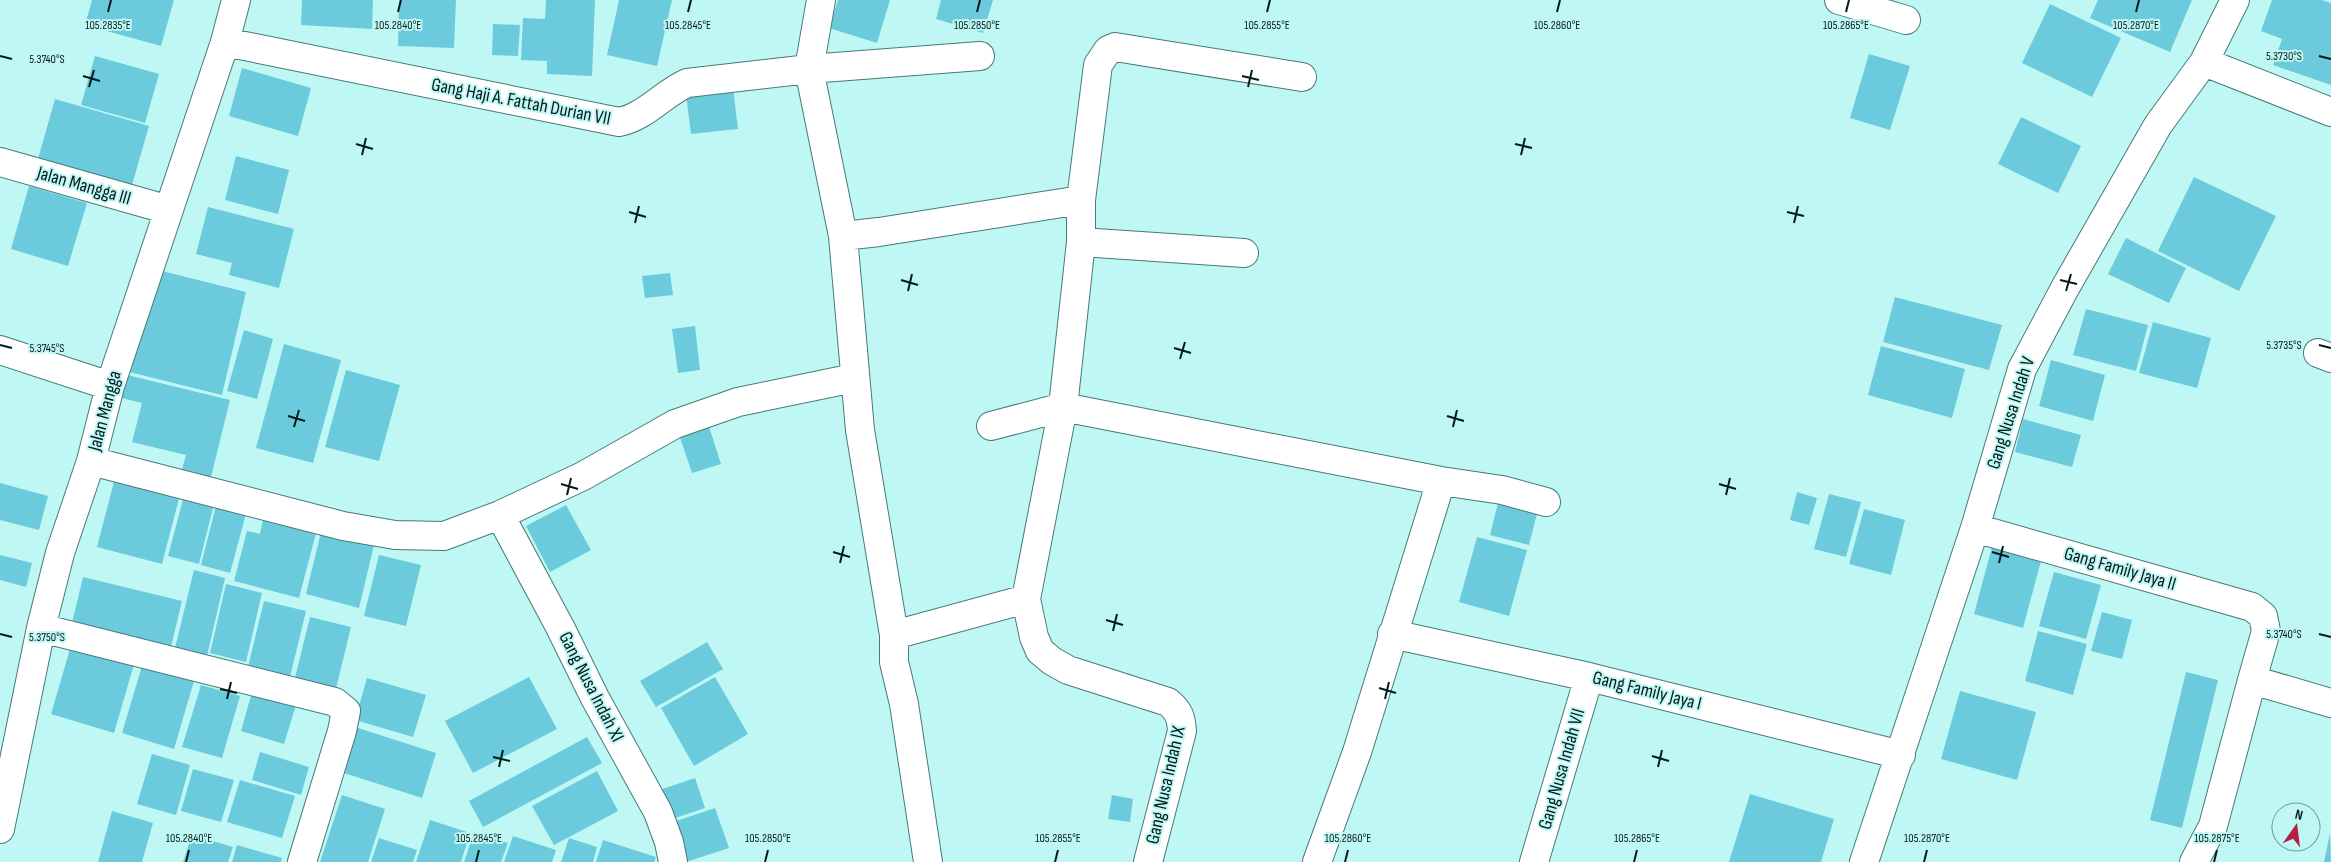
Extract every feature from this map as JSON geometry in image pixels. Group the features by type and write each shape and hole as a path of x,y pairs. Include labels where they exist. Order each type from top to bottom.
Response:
{"street":[{"name":"Jalan Mangga","path":"0,829 41,628 60,553 91,460 110,386 225,42 236,0"},
{"path":"821,0 809,69 843,236 854,378 864,460 894,635 894,662 904,704 928,862"},
{"path":"1839,0 1906,20"},
{"name":"Gang Nusa Indah V","path":"1864,862 1975,528 2022,369 2065,288 2158,125 2204,62 2235,0"},
{"name":"Gang Haji A. Fattah Durian VII","path":"225,42 619,122 632,120 687,82 809,69 980,56"},
{"path":"894,635 1026,599 1063,407 1081,242 1082,200 1098,65 1108,50 1115,47 1302,77"},
{"path":"2204,62 2331,112"},
{"name":"Jalan Mangga III","path":"0,162 169,210"},
{"path":"843,236 880,232 1082,200"},
{"path":"1081,242 1244,253"},
{"path":"0,350 110,386"},
{"path":"91,460 343,526 395,535 444,536 500,515 583,476 675,424 738,402 854,378"},
{"path":"991,426 1063,407 1441,482 1502,490 1546,502"},
{"path":"1317,862 1357,752 1392,634 1441,482"},
{"name":"Gang Nusa Indah XI","path":"500,515 560,627 595,698 658,812 669,842 673,862"},
{"name":"Gang Family Jaya II","path":"1975,528 2252,607 2263,616 2266,630 2252,680"},
{"name":"Gang Nusa Indah IX","path":"1026,599 1040,652 1068,670 1168,702 1181,717 1182,731 1148,862"},
{"path":"41,628 335,702 346,711 342,731 302,862"},
{"name":"Gang Family Jaya I","path":"1392,634 1589,677 1901,755"},
{"name":"Gang Nusa Indah VII","path":"1534,862 1589,677"},
{"path":"2194,862 2213,826 2252,680 2331,703"}],"building":[{"path":"92,0 174,0 161,46 85,25"},
{"path":"302,0 373,0 372,29 301,25"},
{"path":"399,0 456,0 454,48 398,46"},
{"path":"546,0 595,0 592,76 547,74 547,61 521,60 523,18 545,19"},
{"path":"619,0 672,0 657,66 607,55"},
{"path":"838,0 890,0 877,43 829,28"},
{"path":"941,0 993,0 983,33 936,19"},
{"path":"2098,0 2192,0 2170,52 2090,18"},
{"path":"2272,0 2322,0 2331,3 2331,85 2273,65 2282,39 2261,31"},
{"path":"2050,4 2121,38 2092,97 2022,63"},
{"path":"493,24 520,25 518,56 492,55"},
{"path":"1869,54 1910,66 1890,130 1850,118"},
{"path":"95,56 159,74 145,123 81,105"},
{"path":"242,68 311,88 298,136 229,116"},
{"path":"732,80 738,129 691,134 685,86"},
{"path":"55,99 149,126 130,192 36,166"},
{"path":"2021,117 2081,146 2058,193 1998,164"},
{"path":"236,156 289,170 278,214 225,200"},
{"path":"2194,177 2276,216 2239,291 2158,251"},
{"path":"29,186 87,203 68,266 11,249"},
{"path":"208,207 294,229 279,288 229,275 232,263 196,254"},
{"path":"2126,238 2186,268 2169,303 2108,274"},
{"path":"150,268 246,292 222,395 125,371"},
{"path":"670,273 673,295 645,298 642,276"},
{"path":"1895,297 2002,325 1989,370 1883,342"},
{"path":"2086,309 2148,325 2136,371 2073,355"},
{"path":"2153,322 2211,338 2197,388 2139,373"},
{"path":"695,326 700,370 678,373 672,329"},
{"path":"244,330 273,339 257,399 227,391"},
{"path":"284,344 341,360 313,463 256,448"},
{"path":"1881,346 1965,369 1952,418 1868,395"},
{"path":"2051,360 2105,375 2093,421 2039,406"},
{"path":"346,370 400,385 379,461 325,447"},
{"path":"123,374 230,400 211,477 182,469 186,455 132,442 142,403 118,397"},
{"path":"706,417 721,464 692,473 676,426"},
{"path":"2023,419 2081,435 2072,467 2015,452"},
{"path":"116,474 181,491 162,564 97,547"},
{"path":"0,483 48,496 39,530 0,520"},
{"path":"186,488 216,496 199,564 168,556"},
{"path":"1797,492 1817,498 1809,525 1790,520"},
{"path":"1829,494 1861,502 1846,557 1814,549"},
{"path":"1500,495 1539,506 1529,545 1490,535"},
{"path":"217,502 247,510 230,573 201,565"},
{"path":"566,505 591,550 550,572 526,526"},
{"path":"1864,509 1905,520 1891,575 1849,564"},
{"path":"264,515 317,529 299,598 234,581 247,531 260,534"},
{"path":"322,528 375,541 359,608 306,594"},
{"path":"1477,537 1527,550 1509,616 1459,602"},
{"path":"1993,543 2042,557 2023,628 1974,614"},
{"path":"0,555 32,563 26,587 0,580"},
{"path":"379,555 421,565 406,626 364,616"},
{"path":"194,570 225,578 207,656 175,648"},
{"path":"2054,572 2101,585 2086,639 2039,626"},
{"path":"83,577 182,601 170,651 71,627"},
{"path":"226,584 262,593 246,662 210,653"},
{"path":"264,601 306,611 288,685 246,675"},
{"path":"2102,612 2132,620 2122,659 2091,651"},
{"path":"310,617 351,627 333,701 292,690"},
{"path":"2038,631 2087,644 2073,695 2025,681"},
{"path":"72,642 135,661 114,733 51,714"},
{"path":"707,642 723,669 656,707 640,681"},
{"path":"142,666 194,681 174,749 122,733"},
{"path":"2186,672 2218,680 2182,828 2150,820"},
{"path":"529,677 557,729 473,773 445,721"},
{"path":"715,677 748,734 694,766 661,708"},
{"path":"367,678 426,695 413,737 355,720"},
{"path":"201,685 240,696 222,758 182,747"},
{"path":"1960,691 2036,712 2017,780 1941,759"},
{"path":"252,692 296,705 284,744 241,731"},
{"path":"355,727 436,753 422,798 341,772"},
{"path":"587,737 602,763 483,827 469,801"},
{"path":"260,752 309,767 301,795 252,780"},
{"path":"152,754 190,765 176,815 137,804"},
{"path":"193,769 234,780 221,822 181,811"},
{"path":"597,771 618,811 554,845 532,806"},
{"path":"695,778 705,808 664,822 654,792"},
{"path":"240,780 295,796 282,838 227,822"},
{"path":"1750,794 1834,819 1821,862 1729,862"},
{"path":"342,795 385,809 368,862 320,862"},
{"path":"1112,795 1133,799 1130,822 1108,819"},
{"path":"715,808 729,848 686,862 670,823"},
{"path":"112,811 153,823 142,862 98,862"},
{"path":"430,820 470,833 461,862 416,862"},
{"path":"474,832 508,843 501,862 464,862"},
{"path":"2330,833 2331,862 2324,862"},
{"path":"192,835 233,847 228,862 183,862"},
{"path":"513,836 556,850 552,862 504,862"},
{"path":"379,838 417,850 413,862 371,862"},
{"path":"569,838 597,847 593,862 561,862"},
{"path":"603,840 656,857 654,862 596,862"},
{"path":"237,845 282,858 281,862 232,862"}]}
